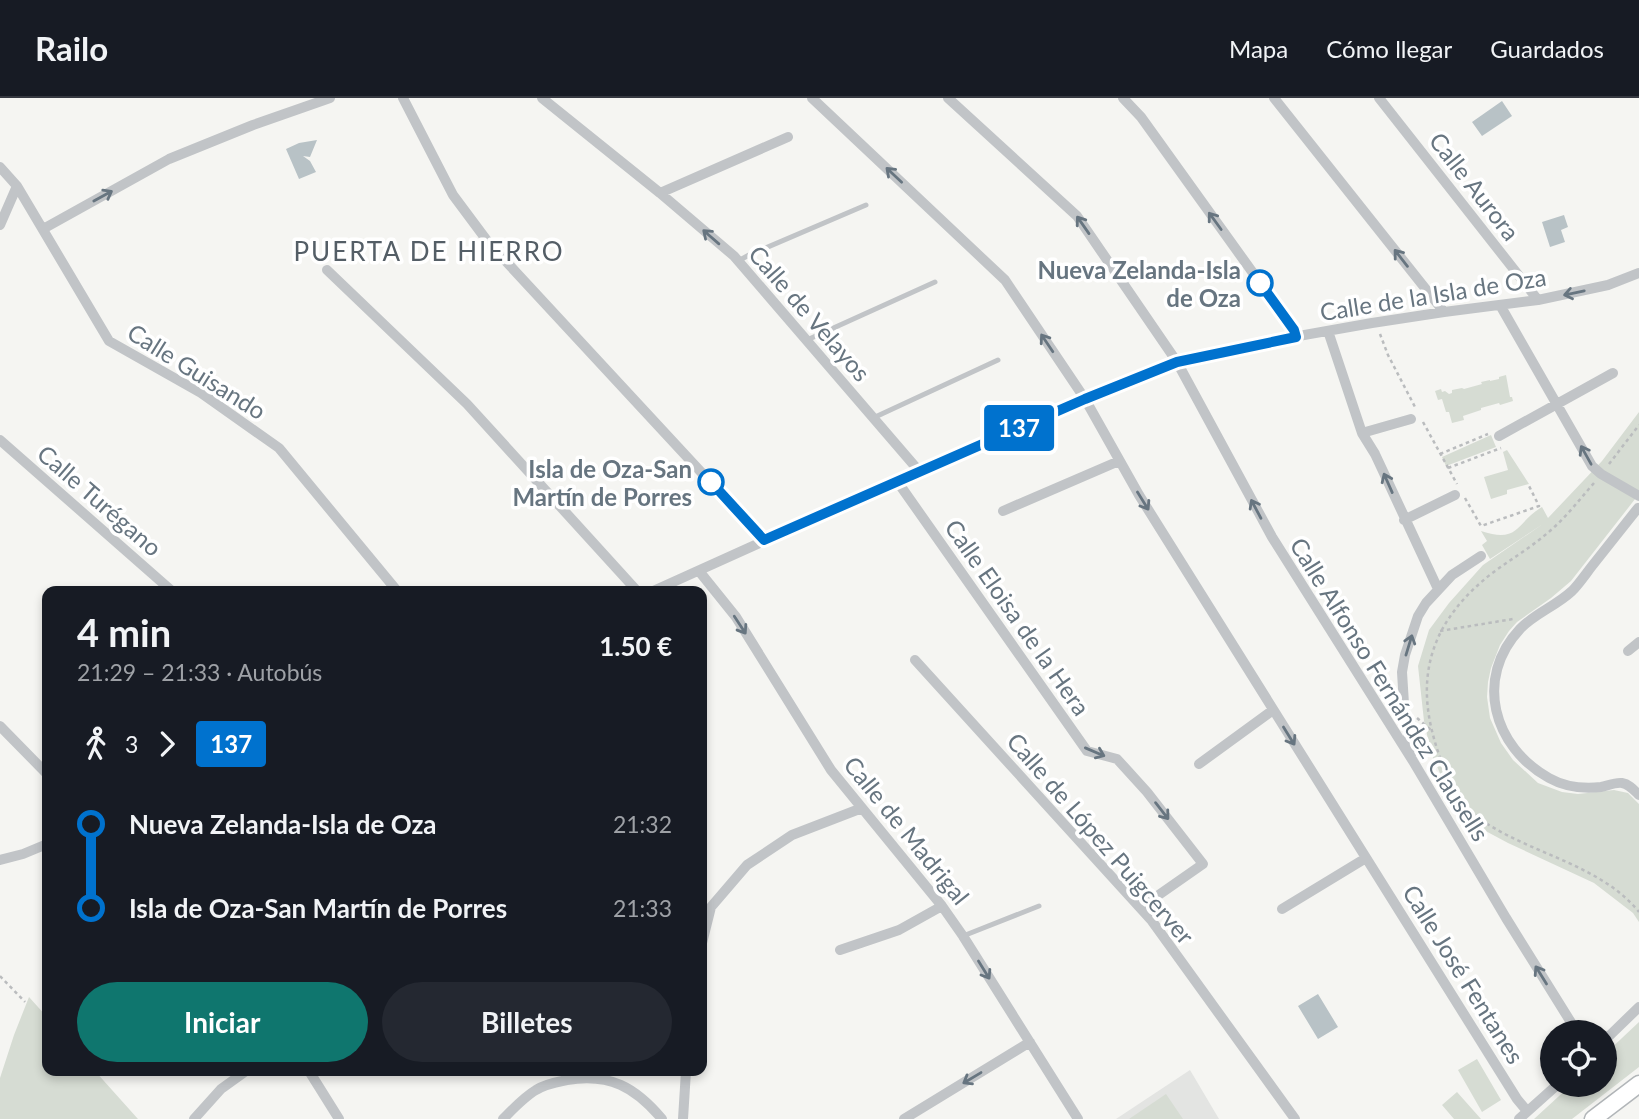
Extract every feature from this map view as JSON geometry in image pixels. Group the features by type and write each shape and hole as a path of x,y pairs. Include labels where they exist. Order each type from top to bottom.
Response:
{"main road":[{"path":"1592,1119 1639,1084"}],"street":[{"path":"43,229 169,159 330,98"},
{"path":"403,98 453,195 488,242 764,540"},
{"name":"Calle de Velayos","path":"542,98 660,193 738,261 919,471"},
{"name":"Calle José Fentanes","path":"812,98 1005,280 1085,399 1119,461 1517,1099 1523,1115"},
{"name":"Calle Alfonso Fernández Clausells","path":"948,98 1077,216 1177,362 1272,537 1413,761 1570,1020"},
{"path":"1123,98 1141,117 1294,330 1296,337"},
{"path":"1274,98 1444,312"},
{"name":"Calle Aurora","path":"1379,98 1538,300"},
{"path":"660,193 788,137"},
{"name":"Calle Guisando","path":"0,167 17,186 109,341 201,393 279,447 393,586"},
{"path":"0,225 17,186"},
{"path":"327,270 467,404 633,586"},
{"name":"Calle de la Isla de Oza","path":"665,586 919,471 1177,362 1328,331 1538,300 1608,285 1639,273"},
{"path":"1500,304 1592,466 1639,496"},
{"path":"1328,331 1362,433 1438,589"},
{"path":"1496,437 1613,373"},
{"path":"1362,433 1411,419"},
{"name":"Calle Turégano","path":"0,439 166,586"},
{"path":"1003,511 1119,461"},
{"name":"Calle Eloisa de la Hera","path":"897,481 1087,751 1117,760 1147,792 1203,864 1140,908"},
{"path":"1404,520 1455,495"},
{"path":"1638,508 1572,591 1518,631 1497,669 1494,700 1502,731 1510,744 1533,767 1548,777 1577,788 1620,783 1629,786 1639,795"},
{"path":"1413,761 1405,714 1402,672 1405,655 1418,616 1426,603 1452,575 1481,556"},
{"name":"Calle de Madrigal","path":"699,571 736,617 831,770 942,906 963,936 1078,1119"},
{"path":"1628,651 1639,642"},
{"name":"Calle de López Puigcerver","path":"915,660 1152,921 1295,1119"},
{"path":"1199,764 1273,710"},
{"path":"0,726 42,769"},
{"path":"707,903 747,865 792,835 862,807"},
{"path":"0,860 42,846"},
{"path":"1282,909 1366,858"},
{"path":"840,950 900,930 942,906"},
{"path":"1617,1028 1639,1007"},
{"path":"904,1119 1030,1042"},
{"path":"194,1119 221,1089 239,1076"},
{"path":"312,1076 339,1119"},
{"path":"683,1119 686,1076"},
{"path":"503,1119 536,1090 555,1083 589,1078 606,1079 627,1088 646,1101 662,1119"},
{"path":"1523,1115 1543,1097"}],"lane":[{"path":"738,261 866,205"},
{"path":"806,340 935,282"},
{"path":"873,418 998,360"},
{"path":"963,936 1040,906"}],"path":[{"path":"1379,331 1388,355 1441,455 1496,437 1504,447 1448,468"},
{"path":"1608,466 1639,425"},
{"path":"1481,526 1539,506 1528,484"},
{"path":"1440,631 1523,617 1529,621"},
{"path":"0,976 25,1002"}],"shaded area":[{"path":"1502,101 1512,116 1482,136 1472,122"},
{"path":"317,140 310,157 303,156 310,161 316,172 299,179 286,149 299,143"},
{"path":"1564,215 1568,227 1561,230 1565,242 1550,247 1542,222"},
{"path":"1506,375 1513,401 1481,408 1463,416 1464,420 1452,423 1449,412 1446,412 1442,399 1438,400 1435,391 1441,389 1449,394 1452,390 1482,384 1481,382"},
{"path":"1639,412 1639,494 1571,581 1509,631 1491,668 1487,697 1490,718 1501,743 1513,760 1538,783 1562,792 1578,794 1614,790 1628,793 1639,804 1639,922 1633,913 1594,883 1480,828 1447,789 1431,753 1424,721 1418,666 1429,630 1449,603 1483,565 1543,524 1490,559 1482,545 1487,541 1481,531 1503,535 1511,533 1542,507 1548,518 1602,461"},
{"path":"1491,435 1496,447 1446,466 1442,457"},
{"path":"1507,450 1529,484 1507,490 1507,494 1491,499 1484,477 1508,470 1503,452"},
{"path":"1318,994 1338,1027 1318,1039 1298,1006"},
{"path":"29,997 42,1011 42,1076 99,1076 138,1119 0,1119 0,1078"},
{"path":"1639,1022 1639,1067 1617,1084 1617,1043"},
{"path":"1477,1059 1501,1100 1482,1112 1458,1070"},
{"path":"1190,1070 1219,1119 1116,1119"},
{"path":"1457,1092 1481,1119 1454,1119 1442,1105"},
{"path":"1166,1094 1183,1119 1129,1119"},
{"path":"1558,1097 1600,1097 1572,1119 1534,1119"}],"bus line":[{"name":"137","path":"711,482 764,540 1085,399 1177,362 1296,337 1294,330 1260,283"}],"place":[{"name":"Nueva Zelanda-Isla de Oza","path":"1260,283"},
{"name":"Isla de Oza-San Martín de Porres","path":"711,482"}],"district":[{"name":"PUERTA DE HIERRO","path":"429,251"}]}
